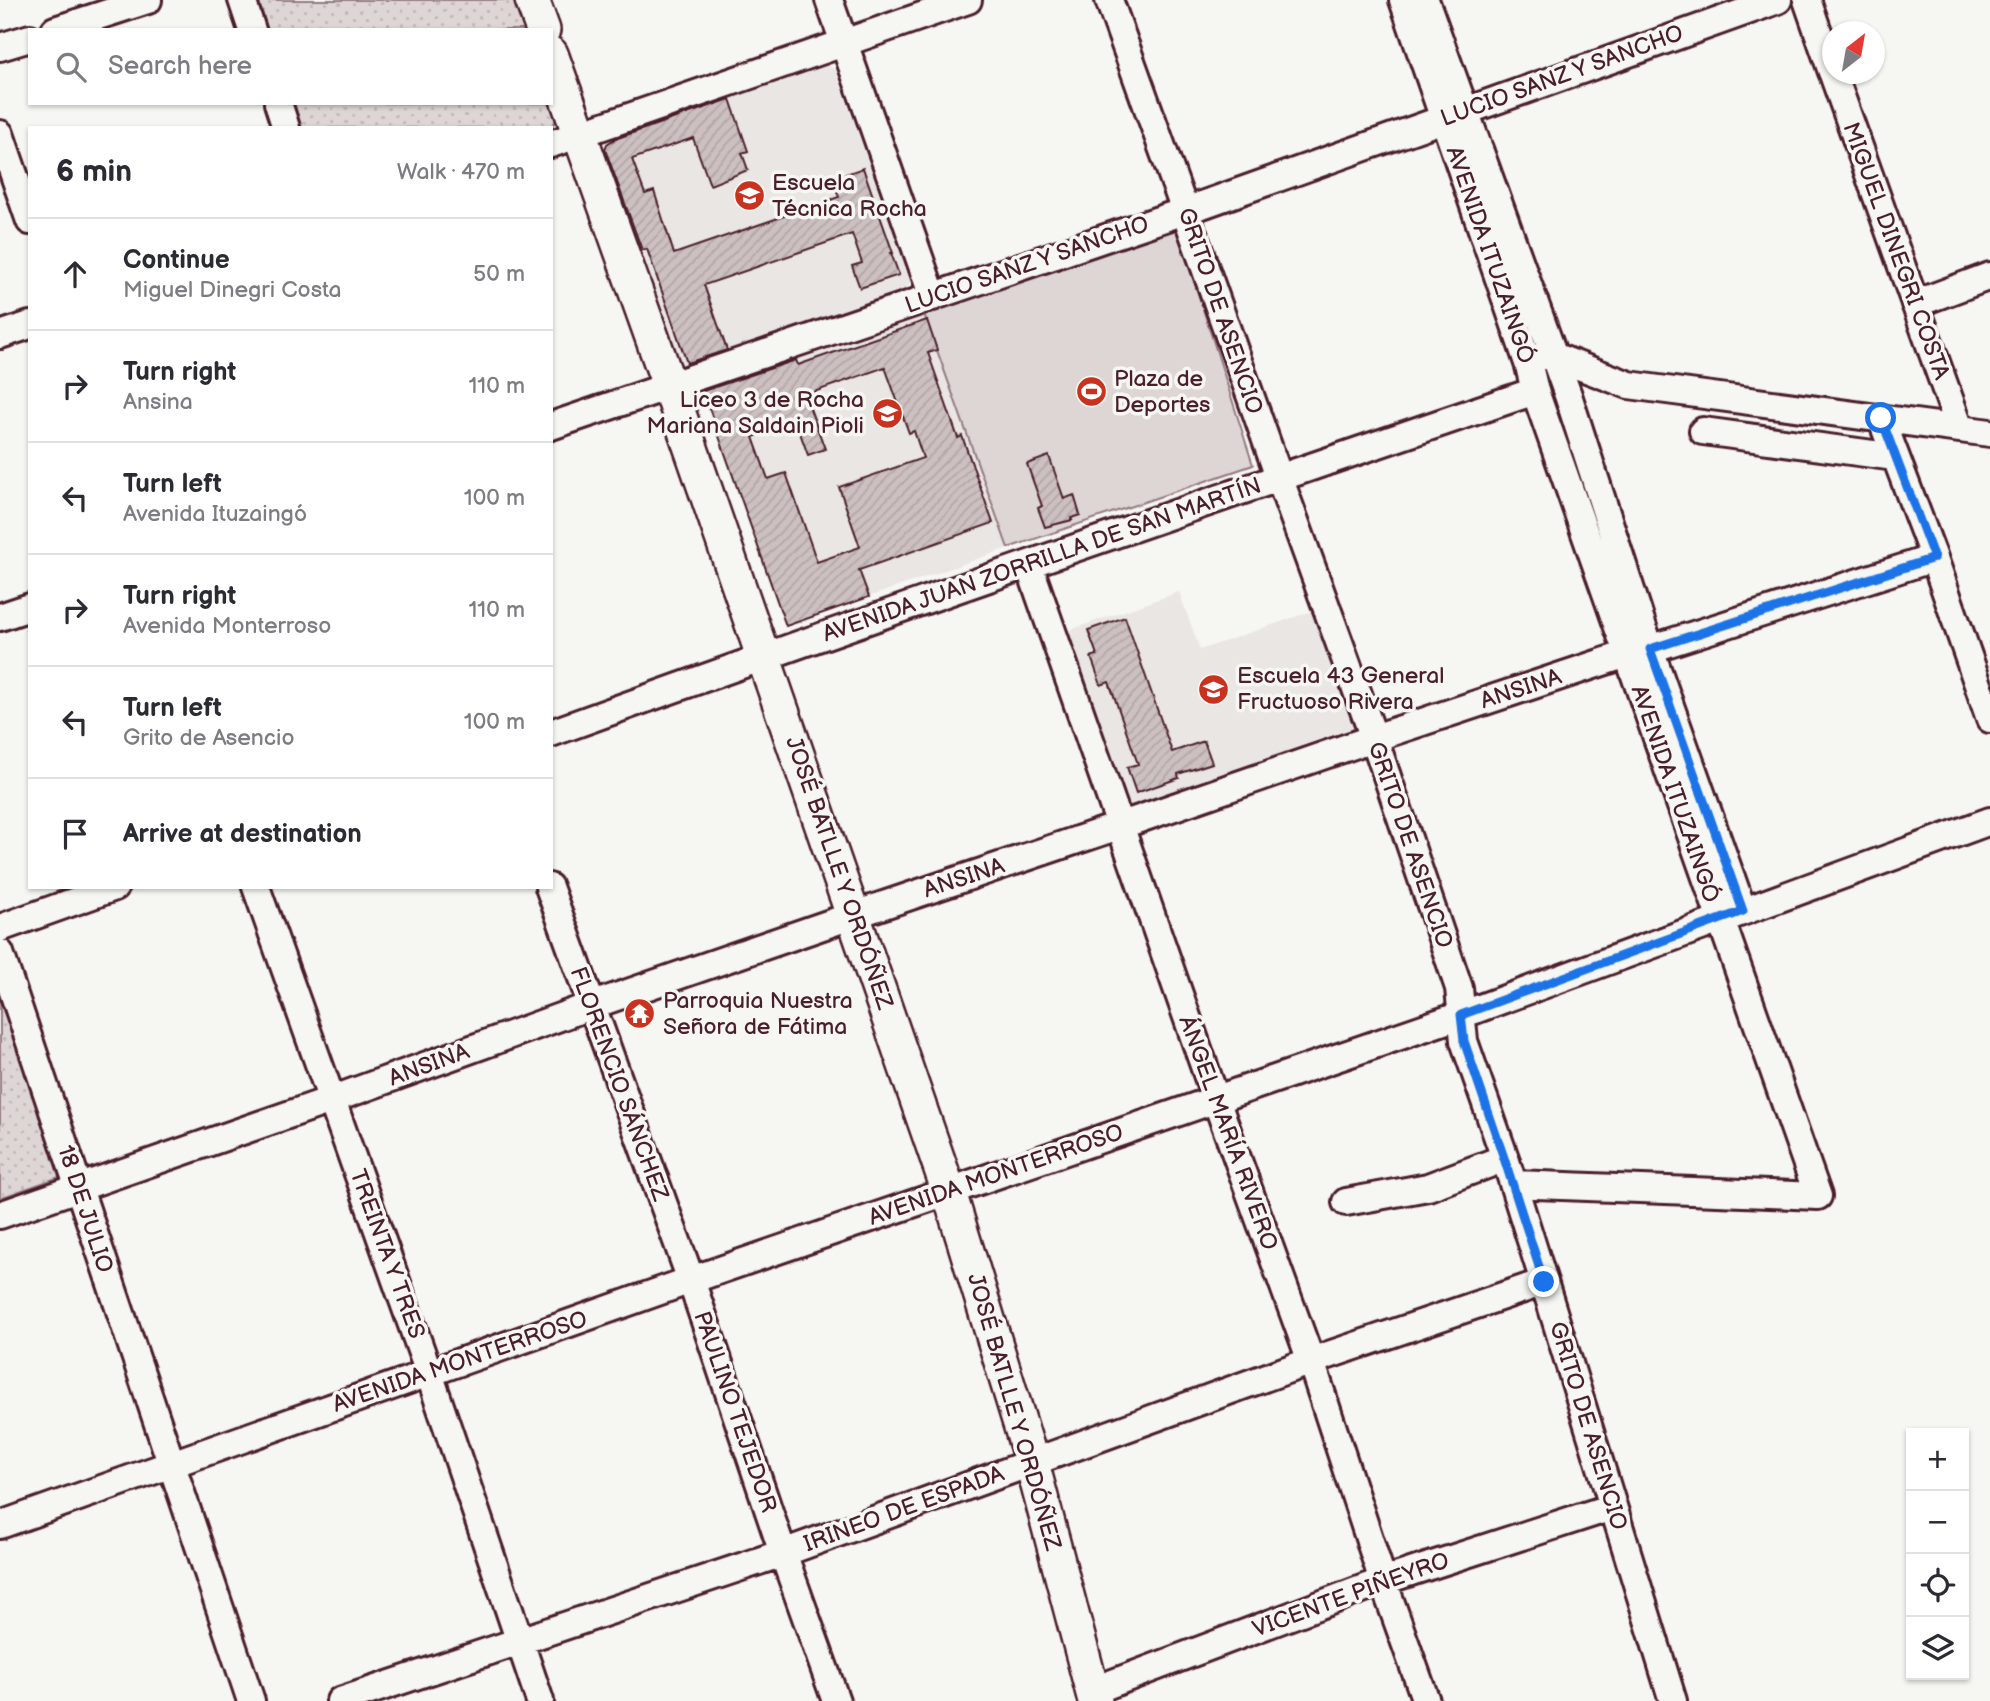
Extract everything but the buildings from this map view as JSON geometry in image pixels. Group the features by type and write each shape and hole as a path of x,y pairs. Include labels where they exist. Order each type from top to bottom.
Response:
{"main road":[{"path":"532,0 542,28"},
{"name":"JOSÉ BATLLE Y ORDÓÑEZ","path":"553,66 565,139 669,385 948,1192 1032,1463 1094,1696"}],"street":[{"path":"61,28 148,0"},
{"path":"242,0 251,28"},
{"path":"829,0 933,296"},
{"path":"565,139 968,0"},
{"name":"GRITO DE ASENCIO","path":"1109,0 1374,738 1459,988 1464,1041 1513,1184 1673,1701"},
{"name":"AVENIDA ITUZAINGÓ","path":"1403,0 1454,114"},
{"name":"AVENIDA ITUZAINGÓ","path":"1425,0 1454,114 1539,371 1731,915 1818,1196 1513,1184"},
{"name":"LUCIO SANZ Y SANCHO","path":"553,425 1185,211 1454,114 1724,9 1778,0"},
{"name":"MIGUEL DINEGRI COSTA","path":"1807,0 1822,42"},
{"path":"0,47 28,39"},
{"name":"MIGUEL DINEGRI COSTA","path":"1837,84 1960,429"},
{"path":"279,105 285,126"},
{"path":"0,134 28,215"},
{"path":"1915,304 1990,276"},
{"path":"0,335 28,326"},
{"path":"1539,371 1990,433"},
{"name":"AVENIDA ITUZAINGÓ","path":"1539,371 1551,397 1568,395"},
{"name":"AVENIDA ITUZAINGÓ","path":"1539,371 1568,395 1638,652"},
{"name":"AVENIDA JUAN ZORRILLA DE SAN MARTÍN","path":"553,732 1279,478 1539,371"},
{"path":"1568,395 1629,385"},
{"path":"1881,418 1934,558 1990,719"},
{"path":"1703,431 1895,457"},
{"name":"ANSINA","path":"0,1215 331,1100 590,1006 1374,738 1934,558"},
{"name":"ÁNGEL MARÍA RIVERO","path":"1029,565 1119,826 1311,1362 1383,1581 1426,1701"},
{"path":"0,617 28,608"},
{"name":"AVENIDA MONTERROSO","path":"0,1525 691,1280 1461,1015 1990,821"},
{"path":"0,928 109,889"},
{"name":"TREINTA Y TRES","path":"257,889 429,1373 540,1701"},
{"name":"FLORENCIO SÁNCHEZ","path":"550,889 691,1280"},
{"name":"18 DE JULIO","path":"0,953 245,1696"},
{"path":"1346,1202 1427,1187 1504,1158"},
{"name":"PAULINO TEJEDOR","path":"691,1280 836,1701"},
{"name":"IRINEO DE ESPADA","path":"341,1701 783,1553 1311,1362 1544,1282"},
{"name":"VICENTE PIÑEYRO","path":"1094,1696 1383,1581 1612,1507"}],"shaded area":[{"path":"258,0 517,0 527,28 267,28"},
{"name":"Escuela Técnica Rocha","path":"825,65 835,69 911,280 907,288 682,367 634,229 630,230 606,163 609,160 606,155 607,144 619,140 620,134"},
{"path":"295,105 552,105 556,116 552,126 301,126"},
{"name":"Plaza de Deportes","path":"1177,228 1253,465 1008,548 924,314"},
{"path":"924,314 1008,548 786,626 703,391"},
{"name":"Escuela 43 General Fructuoso Rivera","path":"1179,592 1200,650 1312,611 1354,727 1130,806 1067,631"},
{"path":"0,982 65,1175 0,1198"}],"place":[{"name":"Escuela Técnica Rocha","path":"749,196"},
{"name":"Plaza de Deportes","path":"1091,392"},
{"name":"Liceo 3 de Rocha Mariana Saldain Pioli","path":"887,413"},
{"name":"Escuela 43 General Fructuoso Rivera","path":"1214,689"},
{"name":"Parroquia Nuestra Señora de Fátima","path":"640,1014"}],"route":[{"path":"1544,1282 1464,1041 1461,1015 1743,911 1650,649 1934,558 1881,418"}]}
